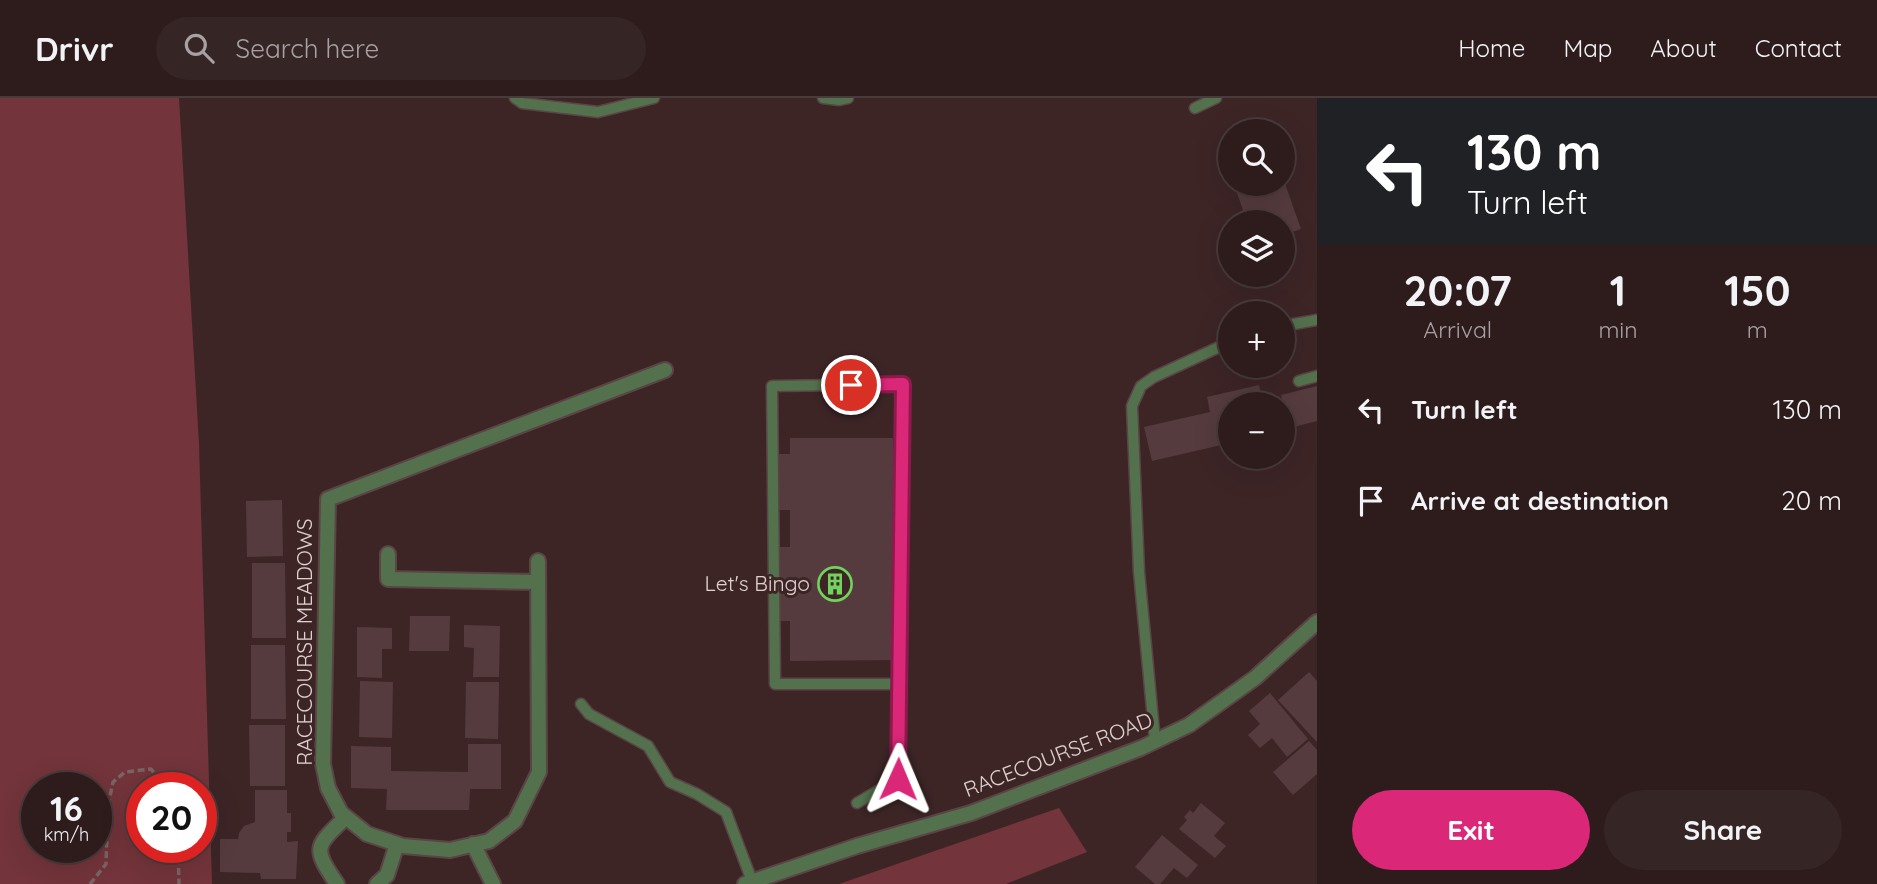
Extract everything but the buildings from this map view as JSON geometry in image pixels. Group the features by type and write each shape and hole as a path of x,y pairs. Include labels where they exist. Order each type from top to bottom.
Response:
{"street":[{"name":"RACECOURSE MEADOWS","path":"538,582 539,772 515,821 489,841 450,850 397,844 367,834 341,813 328,788 323,764 328,499 666,370"},
{"path":"388,554 388,579 538,582 538,561"},
{"name":"RACECOURSE ROAD","path":"749,883 857,846 971,813 1155,741 1189,725 1255,677 1317,622"},
{"path":"337,884 319,856 321,843 346,817"},
{"path":"377,884 387,875 397,844"},
{"path":"473,844 493,884"}],"lane":[{"path":"515,98 522,103 598,112 654,98"},
{"path":"823,98 848,98"},
{"path":"1195,108 1216,98"},
{"path":"1295,324 1317,320"},
{"path":"1155,741 1139,572 1132,406 1141,386 1154,377 1218,347"},
{"path":"1299,381 1317,376"},
{"path":"857,803 898,779 903,384 772,386 775,684 899,684"},
{"path":"581,704 589,714 648,746 670,782 697,794 726,813 749,883"}],"path":[{"path":"90,884 106,864 108,806 113,782 125,772 152,769 154,772"},
{"path":"178,863 179,884"}],"shaded area":[{"path":"0,98 179,98 199,444 209,772 126,772 126,863 211,863 212,884 0,884"},
{"path":"1059,808 1087,852 1006,884 839,884"}],"place":[{"name":"Let's Bingo","path":"835,584"}],"route":[{"path":"851,385 903,384 898,779"}]}
